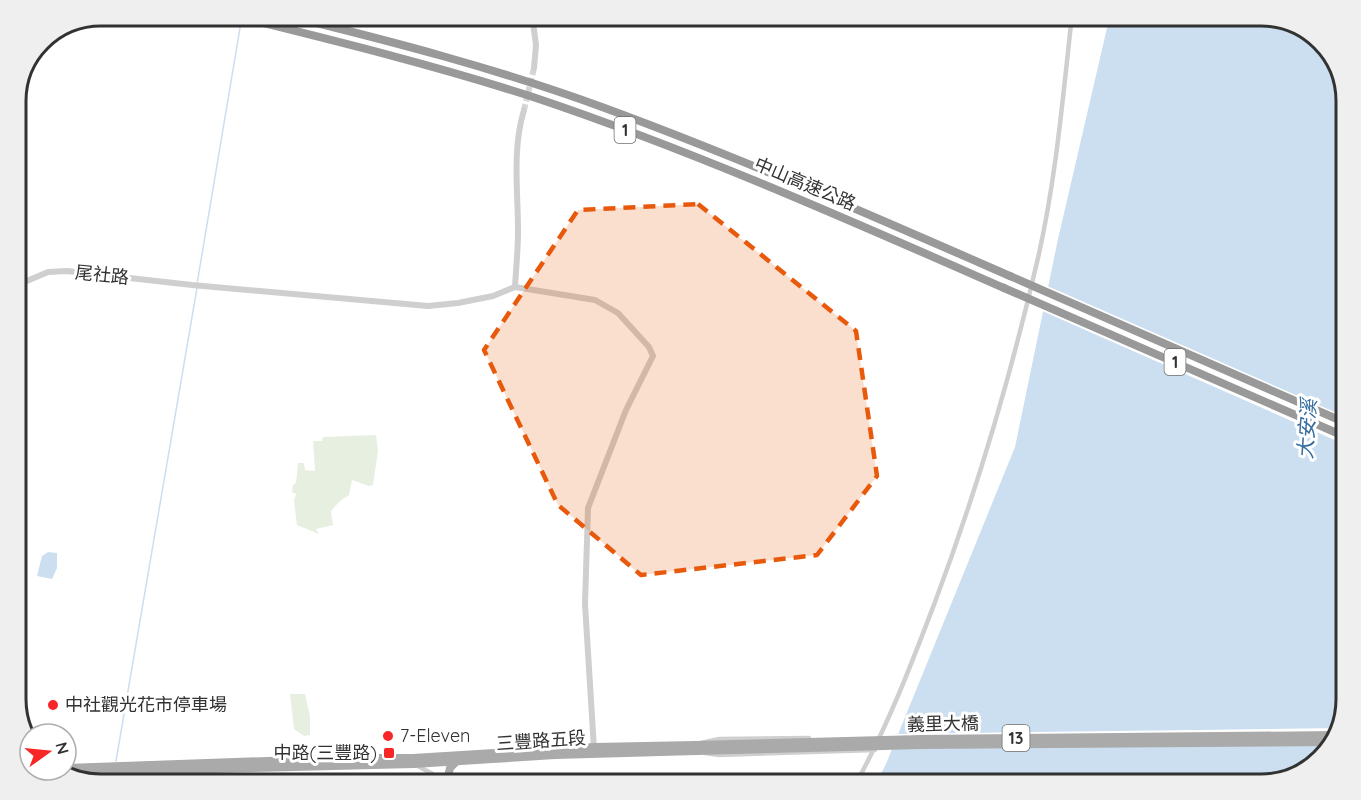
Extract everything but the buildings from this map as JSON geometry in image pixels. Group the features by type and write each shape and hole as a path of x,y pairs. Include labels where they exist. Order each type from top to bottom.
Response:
{"highway":[{"name":"中山高速公路","path":"274,26 430,66 532,97 772,187 1336,432"},
{"name":"中山高速公路","path":"328,26 420,49 600,106 779,176 1336,418"}],"main road":[{"name":"義里大橋","path":"696,748 921,739 1326,735"},
{"name":"義里大橋","path":"696,748 1322,742"},
{"name":"三豐路五段","path":"78,768 413,761 594,750 696,748"},
{"name":"三豐路五段","path":"413,761 456,762 594,750"},
{"path":"450,774 450,768 456,762"},
{"name":"三豐路五段","path":"89,774 212,766"}],"street":[{"path":"533,26 536,45 534,68"},
{"path":"861,774 881,737 903,686 962,530 999,407 1039,257 1055,158 1071,26"},
{"path":"524,110 516,150 518,231 514,287 595,300 606,305 618,314 649,347 653,356 626,410 588,508 585,604 594,750"},
{"name":"尾社路","path":"26,281 48,272 60,271 428,306 476,300 514,287"},
{"path":"696,748 719,739 881,737"},
{"path":"696,748 719,755 874,750"},
{"path":"413,761 435,774"},
{"path":"211,774 212,766"}],"highlighted area":[{"path":"698,204 856,331 877,476 817,555 641,575 558,505 484,350 578,210"}],"green space":[{"path":"376,435 378,451 373,485 369,486 352,480 349,495 331,511 333,525 316,529 319,534 297,525 294,501 296,494 292,492 293,485 296,483 298,463 304,463 305,470 315,471 313,441 322,441 323,437"},
{"path":"290,694 305,694 310,716 310,735 304,736 294,729"}],"water":[{"name":"大安溪","path":"1107,26 1270,26 1298,36 1314,47 1320,55 1332,76 1335,96 1336,700 1330,728 1320,745 1314,753 1289,769 1270,774 881,774 1015,447 1058,239"},
{"path":"48,552 57,553 57,568 52,579 37,576 42,556"}],"pier":[{"path":"1045,285 1336,412 1336,440 1040,310"},
{"path":"1330,728 1321,743 889,748 895,734"}],"waterway":[{"path":"197,284 240,26"},
{"path":"116,761 197,288"}],"tunnel":[{"path":"524,110 534,68"}],"place":[{"name":"中社觀光花市停車場","path":"53,705"},
{"name":"7-Eleven","path":"388,736"},
{"name":"中路(三豐路)","path":"389,753"}]}
